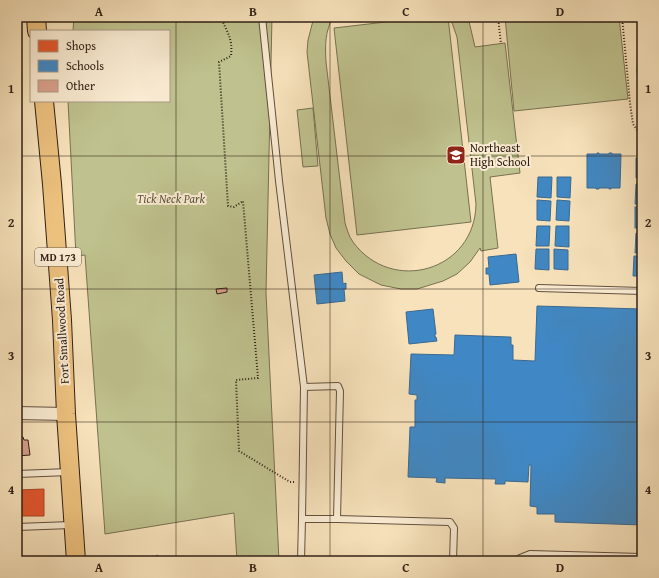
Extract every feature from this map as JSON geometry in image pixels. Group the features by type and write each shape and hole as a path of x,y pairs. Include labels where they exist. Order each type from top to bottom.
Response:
{"main road":[{"path":"36,17 37,30"},
{"name":"Fort Smallwood Road","path":"44,102 62,312 66,414 76,561"}],"street":[{"path":"17,413 66,414"}],"lane":[{"path":"262,17 280,189 304,387 301,561"},
{"path":"539,288 642,291"},
{"path":"304,387 338,386 340,392 337,519"},
{"path":"17,474 70,472"},
{"path":"302,519 450,522 454,528 453,561"},
{"path":"17,527 74,525"},
{"path":"518,561 520,558 530,554 642,557"},
{"path":"17,559 19,558 23,561"}],"path":[{"path":"221,17 230,37 232,48 231,56 219,62 228,206 234,207 243,202 258,378 236,380 239,451 290,482 303,482"},
{"path":"498,17 501,44"},
{"path":"622,17 630,103 634,124 642,137"}],"green space":[{"name":"Tick Neck Park","path":"74,17 272,17 266,293 279,561 237,561 234,513 105,534 85,255 76,256 68,102 170,102 170,30 73,30"},
{"path":"314,17 333,17 328,28 326,39 326,62 345,223 348,233 353,242 369,258 389,268 409,271 429,268 447,259 462,246 472,227 476,204 457,37 450,17 468,17 475,47 505,43 520,173 490,177 498,248 481,251 480,248 470,262 457,274 443,281 417,289 401,289 381,285 359,274 346,261 336,248 330,234 326,218 307,52 308,40"},
{"path":"429,17 448,17 471,222 357,235 334,28"},
{"path":"505,17 619,17 628,99 514,111"},
{"path":"642,24 642,96 637,72 639,25"},
{"path":"313,108 318,166 303,167 297,110"}],"building: Shops":[{"path":"44,489 44,516 17,516 17,490"},
{"path":"157,555 162,559 160,561 152,561"}],"building: Schools":[{"path":"587,154 621,154 620,188 587,188"},
{"path":"636,158 642,159 642,178 636,178"},
{"path":"538,177 552,177 551,198 537,197"},
{"path":"557,177 571,177 570,198 557,197"},
{"path":"636,184 642,184 642,205 635,204"},
{"path":"537,200 551,201 550,221 537,220"},
{"path":"557,200 570,201 569,221 556,220"},
{"path":"635,207 642,207 642,228 635,228"},
{"path":"537,226 550,226 549,246 536,246"},
{"path":"556,226 569,226 569,247 555,246"},
{"path":"636,233 642,233 642,253 635,253"},
{"path":"536,249 549,249 549,270 535,269"},
{"path":"554,249 568,250 568,270 554,269"},
{"path":"516,254 519,282 490,285 489,274 486,274 486,268 489,268 488,257"},
{"path":"634,256 642,256 642,276 633,276"},
{"path":"342,272 343,284 346,283 346,289 344,289 345,301 317,304 314,275"},
{"path":"537,306 642,309 642,525 555,522 555,514 537,514 537,507 530,506 531,465 529,465 528,482 505,481 505,484 495,484 496,479 445,478 445,483 436,482 437,478 408,477 410,427 415,427 415,400 417,400 417,395 409,394 411,354 454,355 455,335 511,337 511,345 513,345 513,360 535,361"},
{"path":"433,309 436,334 435,337 437,341 409,344 406,312"}],"building: Other":[{"path":"227,288 227,292 217,294 216,289"},
{"path":"18,437 23,437 24,440 28,440 30,455 17,456"}],"place":[{"name":"Northeast High School","path":"456,155"}]}
